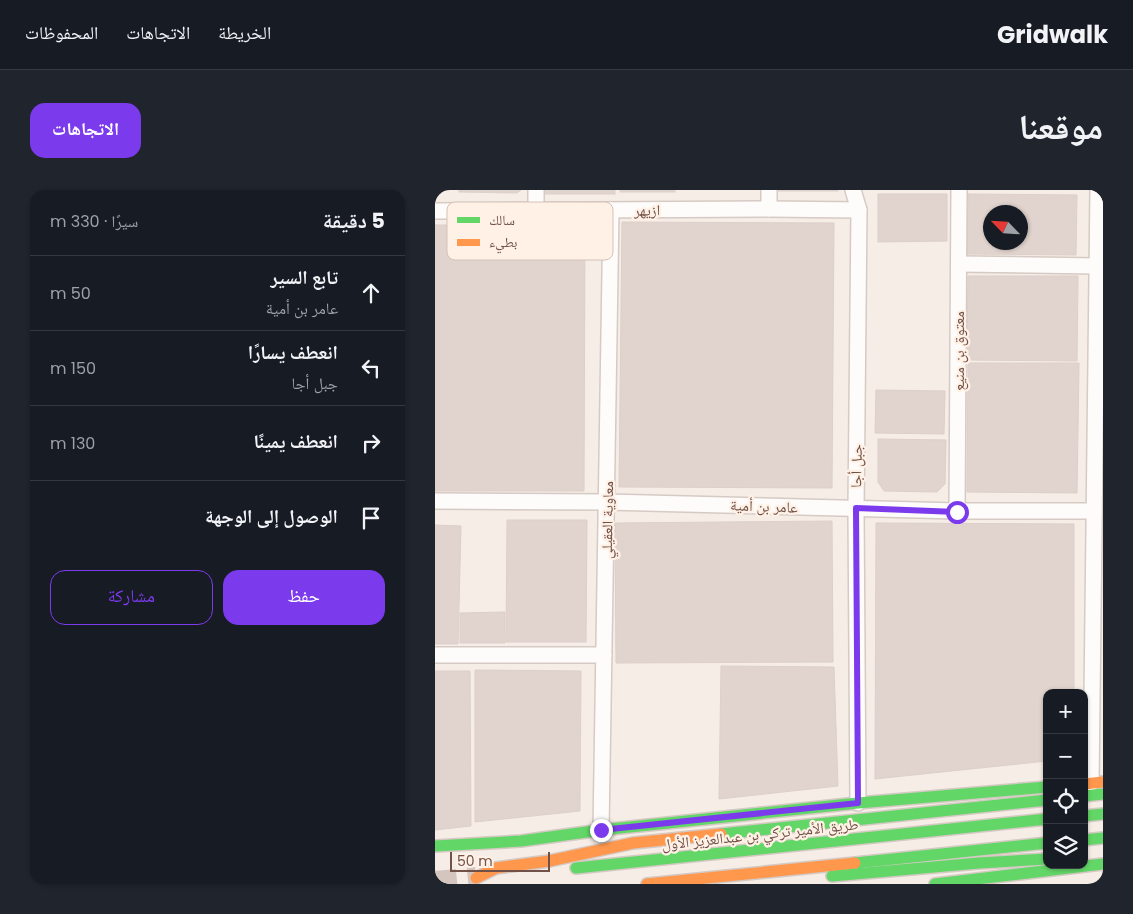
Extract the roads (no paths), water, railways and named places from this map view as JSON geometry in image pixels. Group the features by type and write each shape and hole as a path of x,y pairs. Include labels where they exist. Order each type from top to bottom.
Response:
{"main road":[{"path":"1091,786 1103,794"},
{"path":"435,846 521,841 601,830 858,803 1043,787"},
{"name":"طريق الأمير تركي بن عبدالعزيز الأول","path":"1043,800 633,844 549,861 496,868 476,878 1043,819"},
{"path":"1088,816 1103,814"},
{"path":"1088,840 1103,838"},
{"path":"647,884 1043,843"},
{"path":"1088,857 1103,856"},
{"path":"738,884 1043,859"},
{"path":"935,884 971,882 1103,864"}],"street":[{"path":"769,190 769,209"},
{"name":"جبل أجا","path":"853,190 859,210 856,508 858,803"},
{"name":"معتوق بن منيع","path":"957,512 959,190"},
{"path":"1091,786 1098,590 1094,511 1099,302 1096,266 1097,190"},
{"name":"ازيهر","path":"613,210 859,210"},
{"name":"معاوية العقيلي","path":"601,830 610,260"},
{"path":"959,264 1096,266"},
{"name":"عامر بن أمية","path":"435,501 607,502 957,512 1094,511"},
{"path":"435,655 604,655"}],"tunnel":[{"path":"435,882 476,878"}]}
